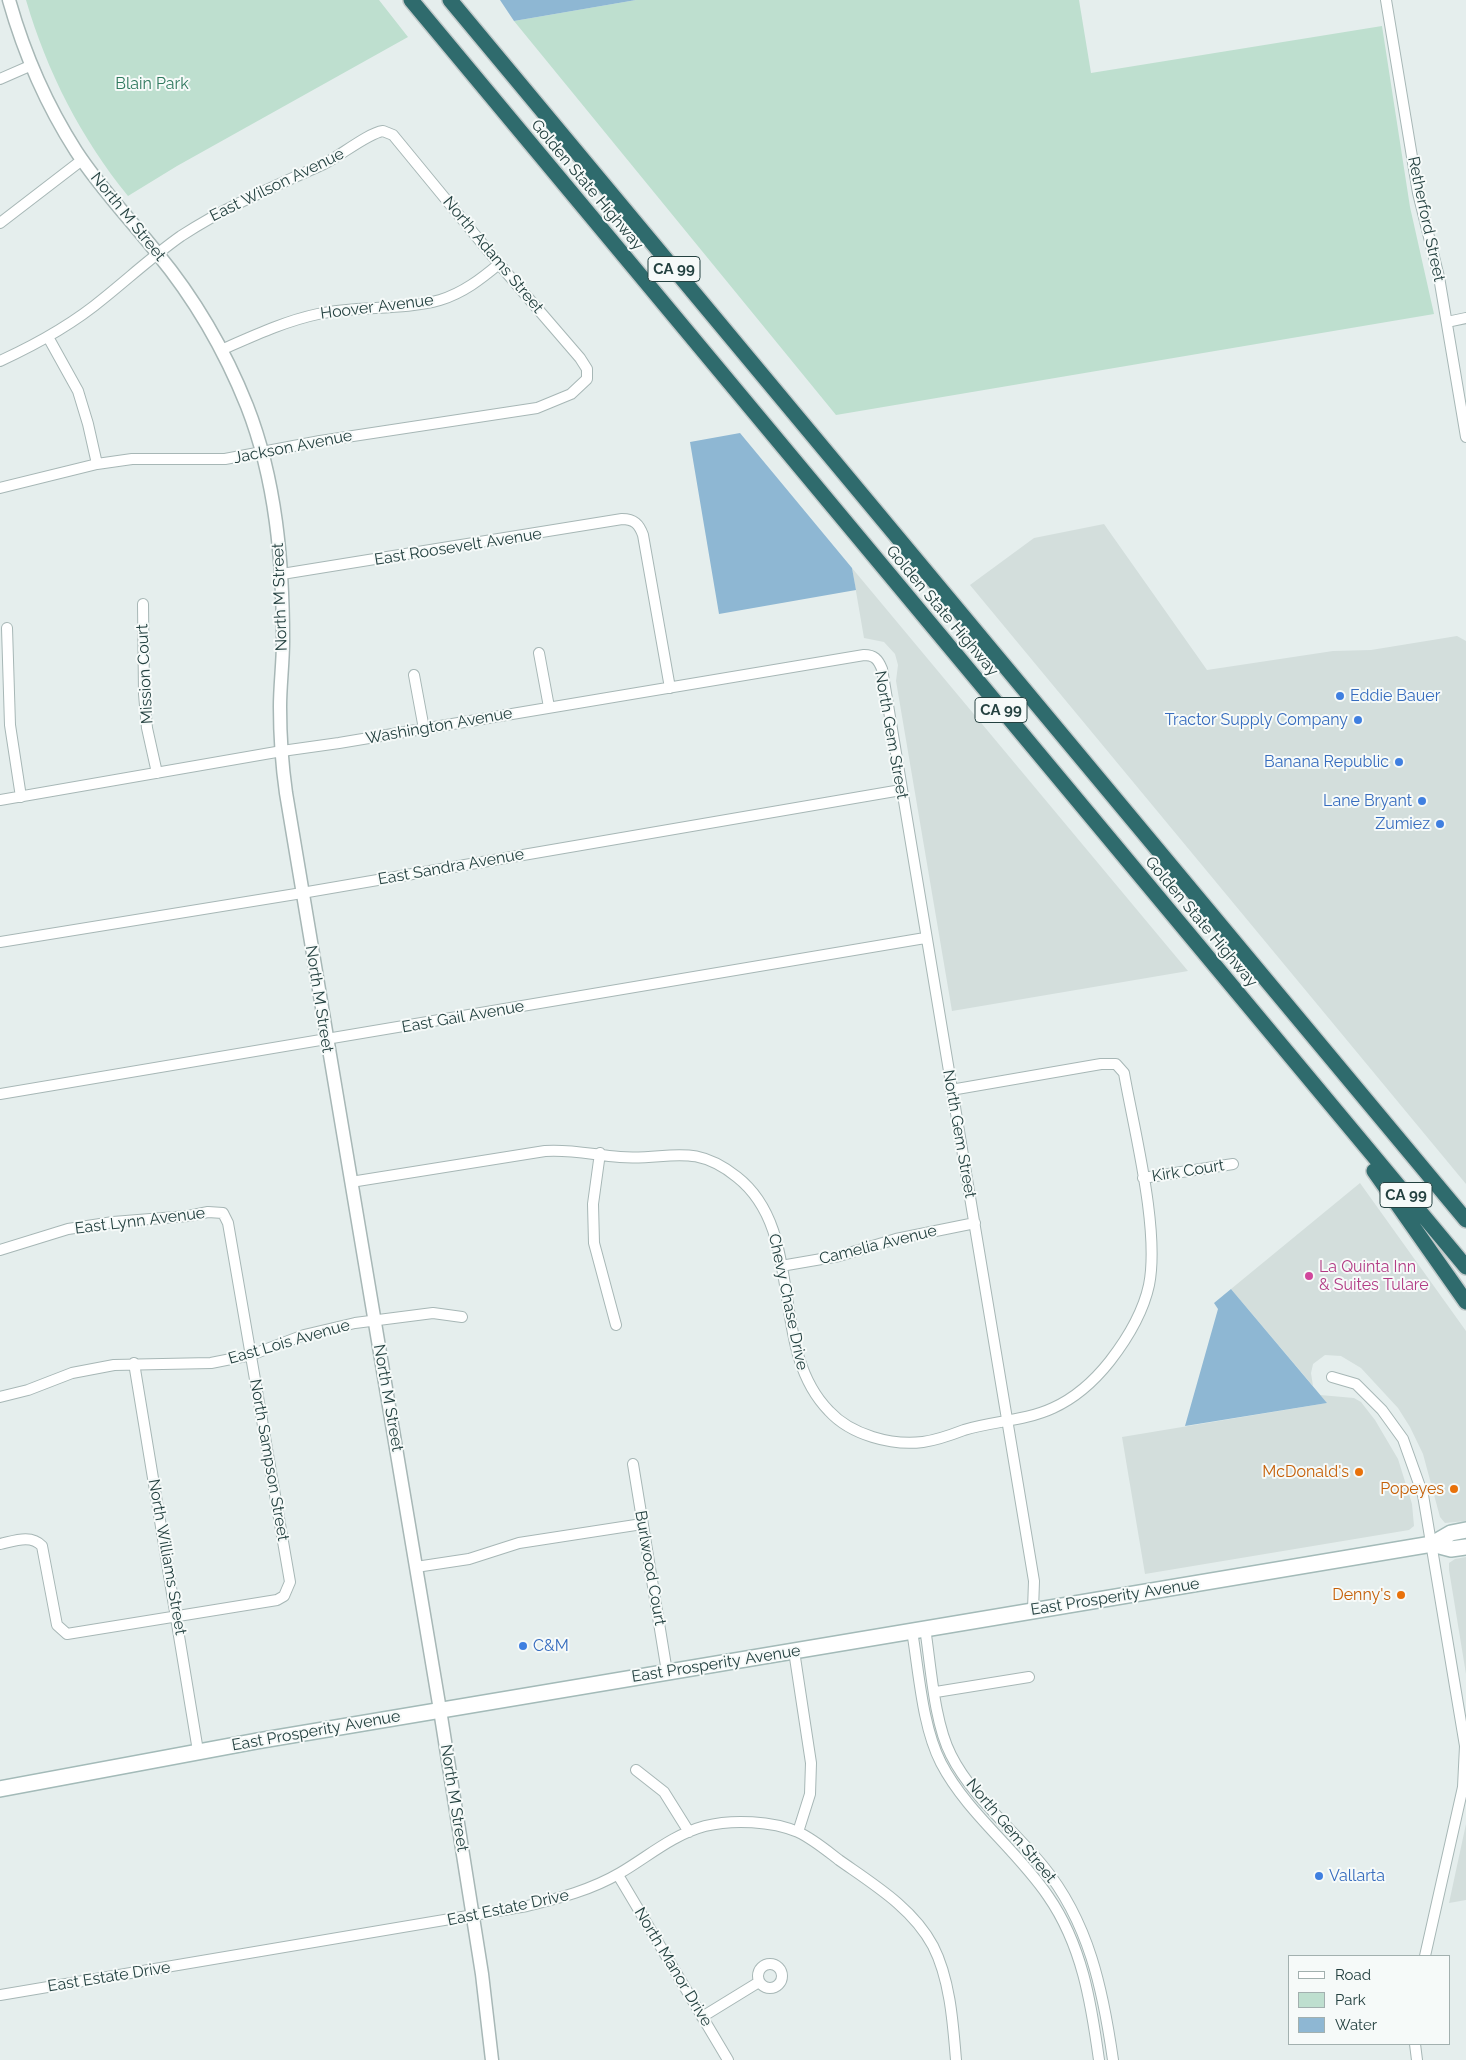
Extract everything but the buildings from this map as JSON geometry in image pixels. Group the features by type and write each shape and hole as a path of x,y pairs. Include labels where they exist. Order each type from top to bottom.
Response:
{"highway":[{"name":"Golden State Highway","path":"411,0 1466,1267"},
{"name":"Golden State Highway","path":"450,0 1466,1220"},
{"path":"463,0 470,10 476,31"},
{"path":"1345,1123 1370,1166 1466,1302"}],"main road":[{"name":"East Prosperity Avenue","path":"0,1789 198,1751 1432,1544 1450,1533 1466,1530"},
{"name":"East Prosperity Avenue","path":"1432,1544 1451,1549 1466,1546"}],"street":[{"name":"North M Street","path":"9,0 32,65 59,123 82,160 110,199 158,253 197,308 221,350 247,406 262,453 275,516 282,574 283,644 280,705 286,794 325,1040 351,1182 440,1710 485,2000 492,2060"},
{"name":"Retherford Street","path":"1386,0 1418,193 1437,269 1466,437"},
{"path":"0,79 32,65"},
{"name":"East Wilson Avenue","path":"0,361 48,337 103,299 158,253 222,211 268,187 325,163 373,134 383,131"},
{"name":"North Adams Street","path":"383,131 393,135 499,264 580,358 587,369 587,379 581,386"},
{"path":"0,223 82,160"},
{"name":"Hoover Avenue","path":"221,350 265,331 317,314 441,299 475,283 499,264"},
{"path":"1446,322 1466,318"},
{"path":"48,337 78,391 97,464"},
{"name":"Jackson Avenue","path":"0,488 97,464 132,459 225,459 320,440 537,408 556,402 581,386"},
{"name":"East Roosevelt Avenue","path":"282,574 622,519 634,520 640,526 643,535 670,688"},
{"name":"Mission Court","path":"142,604 144,694 147,728 156,773"},
{"path":"7,628 10,725 21,797"},
{"path":"539,653 550,707"},
{"name":"Washington Avenue","path":"0,800 282,750 864,655 872,655 877,659"},
{"name":"North Gem Street","path":"877,659 882,669 925,938 1034,1581 1033,1610"},
{"path":"414,675 424,728"},
{"name":"East Sandra Avenue","path":"0,942 302,893 901,790"},
{"name":"East Gail Avenue","path":"0,1094 925,938"},
{"name":"Chevy Chase Drive","path":"351,1182 545,1151 568,1150 619,1157 684,1154 701,1157 726,1170 748,1188 764,1208 776,1242 797,1357 806,1380 830,1413 846,1424 880,1439 899,1442 922,1442 973,1428 1034,1416 1055,1408 1092,1382 1123,1344 1135,1323 1149,1286 1151,1258 1143,1178 1124,1073 1116,1064 1101,1064 952,1090"},
{"path":"600,1153 593,1204 594,1243 616,1325"},
{"name":"Kirk Court","path":"1143,1178 1233,1164"},
{"name":"East Lynn Avenue","path":"0,1250 68,1229 113,1222 188,1216 208,1212 223,1213"},
{"name":"North Sampson Street","path":"177,1616 277,1600 284,1596 289,1589 289,1575 228,1223 223,1213"},
{"name":"Camelia Avenue","path":"781,1266 839,1256 896,1239 974,1223"},
{"name":"East Lois Avenue","path":"0,1397 28,1390 72,1374 134,1363 212,1363 251,1355 304,1335 374,1321 434,1313 462,1317"},
{"name":"North Williams Street","path":"134,1363 198,1751"},
{"path":"1332,1376 1356,1384 1382,1410 1403,1439 1423,1495 1461,1721 1465,1765 1462,1787 1425,1955"},
{"name":"Burlwood Court","path":"633,1464 667,1672"},
{"path":"416,1567 469,1558 519,1543 642,1524"},
{"path":"0,1544 25,1539 38,1541 42,1546 57,1625 67,1634 177,1616"},
{"name":"North Gem Street","path":"919,1629 936,1692 946,1742 958,1766 967,1780 1043,1866 1075,1916 1087,1942 1099,1979 1113,2060"},
{"name":"North Gem Street","path":"919,1629 926,1711 940,1761 958,1790 1048,1895 1067,1928 1088,1990 1099,2060"},
{"path":"794,1651 811,1763 810,1794 798,1832"},
{"path":"936,1692 1029,1677"},
{"path":"636,1770 664,1792 689,1832"},
{"name":"East Estate Drive","path":"0,1995 528,1906 580,1892 618,1875 669,1840 706,1826 745,1823 765,1824 798,1832 899,1904 923,1928 934,1948 944,1975 956,2060"},
{"name":"North Manor Drive","path":"618,1875 728,2060"},
{"path":"702,2018 759,1982"},
{"path":"1415,2045 1417,2060"}],"shaded area":[{"path":"1104,524 1207,670 1333,651 1371,650 1457,636 1466,641 1466,1184 970,585 1034,538"},
{"path":"852,568 1188,971 952,1011 896,681 898,665 895,654 884,642 864,638"},
{"path":"1360,1183 1466,1331 1466,1521 1445,1523 1440,1517 1423,1454 1410,1427 1398,1408 1361,1368 1341,1356 1325,1355 1313,1364 1311,1373 1313,1386 1231,1289"},
{"path":"1320,1395 1354,1398 1361,1402 1375,1420 1398,1459 1412,1504 1414,1526 1409,1530 1145,1574 1122,1437 1327,1403"},
{"path":"1466,1557 1466,1674 1449,1563 1455,1559"},
{"path":"1466,1824 1466,1900 1449,1903"}],"green space":[{"name":"Blain Park","path":"26,0 379,0 408,37 177,166 128,196 95,151 67,103 44,53"},
{"path":"636,0 1079,0 1091,73 1382,26 1410,207 1434,314 836,415 514,21"}],"water":[{"path":"500,0 636,0 514,21"},
{"path":"740,433 852,568 856,590 719,614 690,442"},
{"path":"1231,1289 1327,1403 1185,1426 1218,1309 1214,1303"}],"place":[{"name":"Eddie Bauer","path":"1340,696"},
{"name":"Tractor Supply Company","path":"1358,720"},
{"name":"Banana Republic","path":"1399,762"},
{"name":"Lane Bryant","path":"1422,801"},
{"name":"Zumiez","path":"1440,824"},
{"name":"La Quinta Inn & Suites Tulare","path":"1309,1276"},
{"name":"McDonald's","path":"1359,1472"},
{"name":"Popeyes","path":"1454,1489"},
{"name":"Denny's","path":"1401,1595"},
{"name":"C&M","path":"523,1646"},
{"name":"Vallarta","path":"1319,1876"}]}
